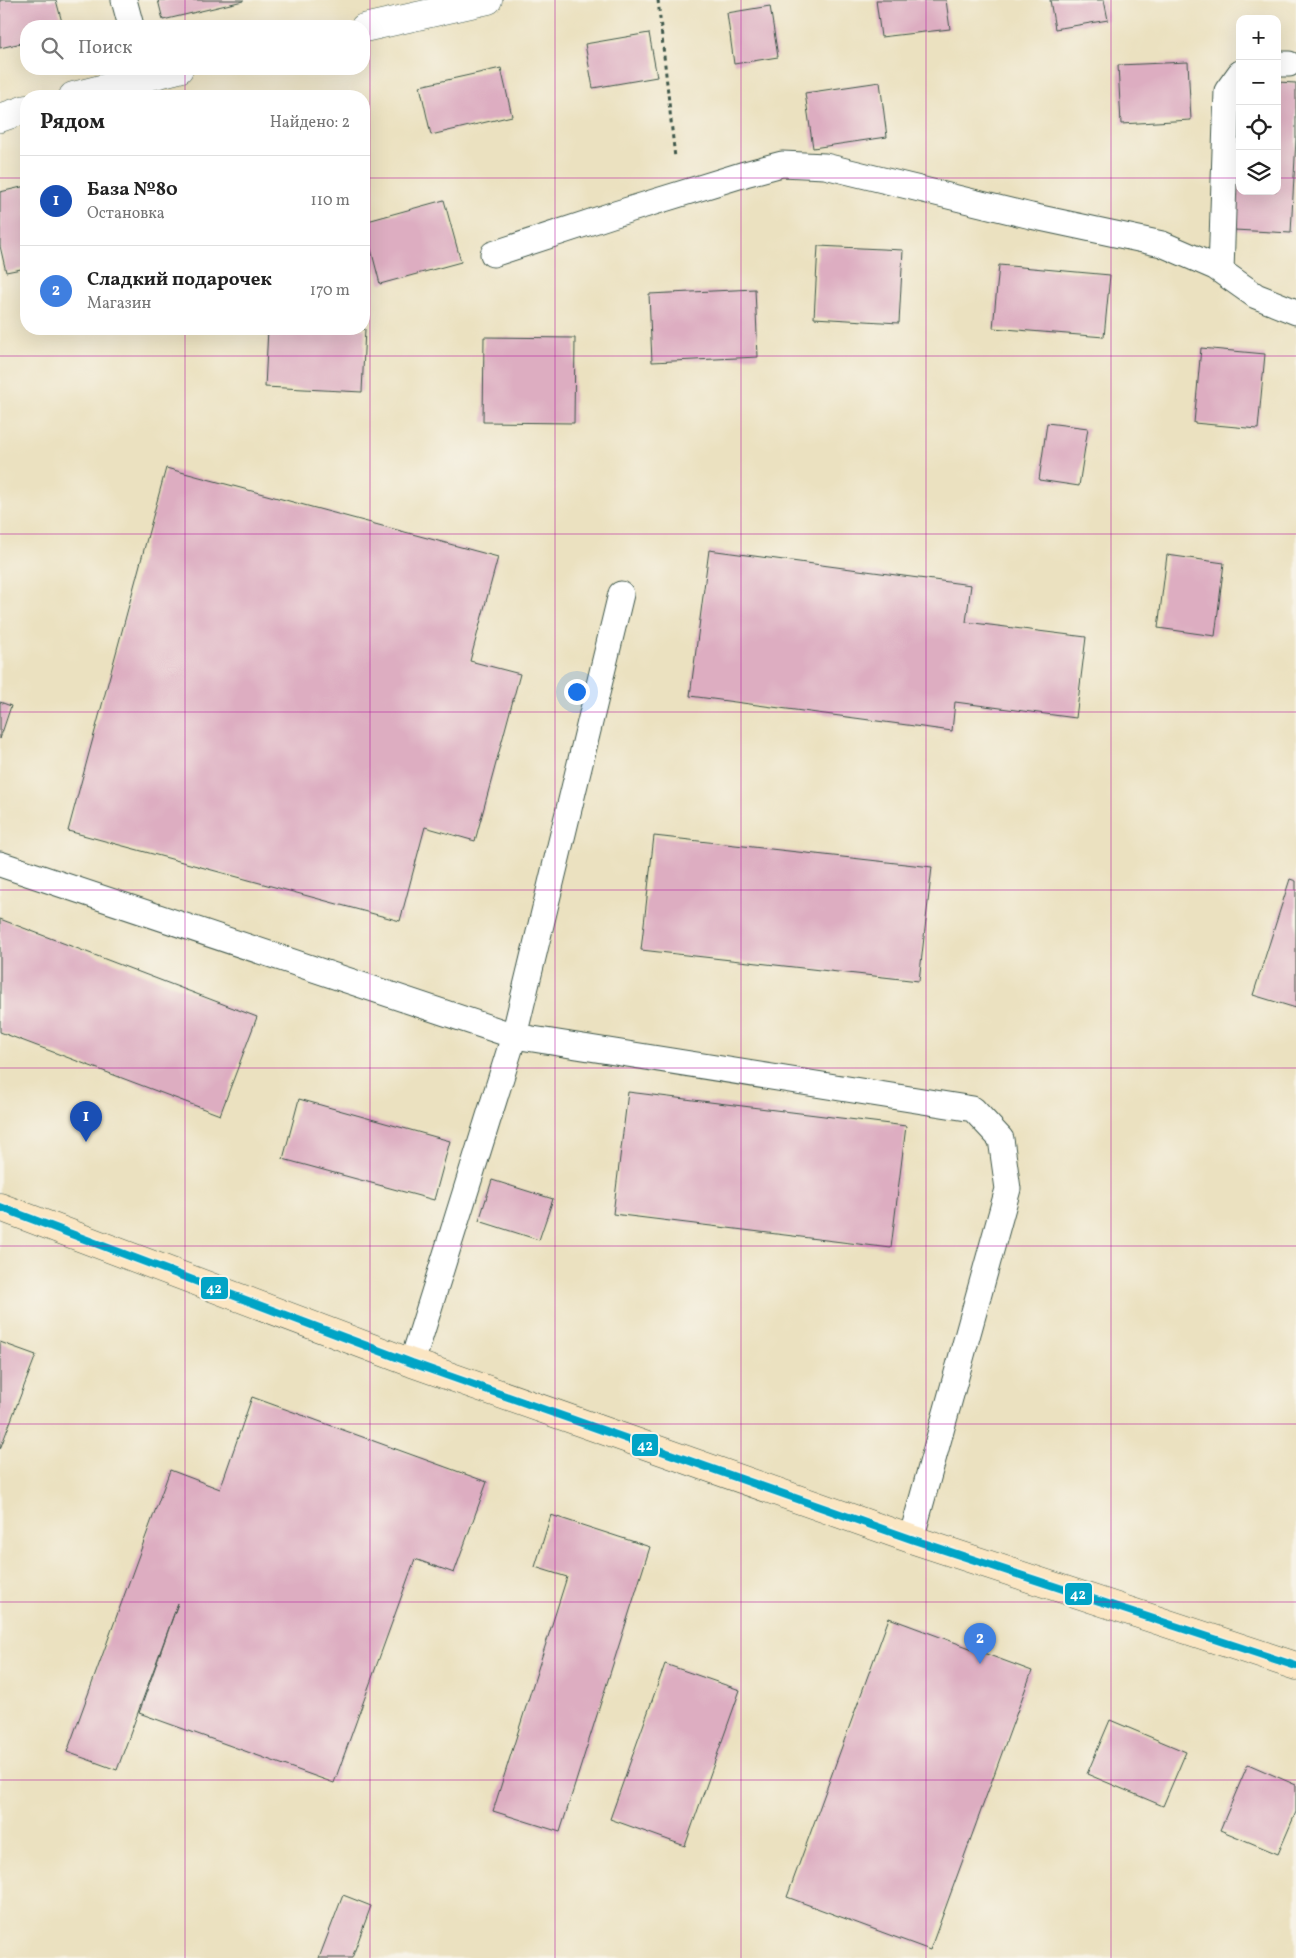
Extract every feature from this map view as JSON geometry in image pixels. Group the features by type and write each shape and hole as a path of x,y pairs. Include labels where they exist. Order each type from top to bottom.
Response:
{"main road":[{"path":"0,1207 412,1363 911,1539 1296,1666"}],"street":[{"path":"370,27 488,0"},
{"path":"91,90 136,75"},
{"path":"0,118 20,111"}],"lane":[{"path":"124,0 129,20"},
{"path":"1221,271 1227,91 1236,79"},
{"path":"493,254 679,194 782,164 825,166 1031,216 1162,244 1221,271 1256,296 1296,312"},
{"path":"412,1363 514,1036 621,594"},
{"path":"0,864 514,1036 973,1109 1001,1139 1008,1189 911,1539"}],"path":[{"path":"658,0 679,194"}],"building":[{"path":"0,0 56,0 61,20 20,20 20,43 0,48"},
{"path":"158,0 243,0 243,1 163,20"},
{"path":"876,0 946,0 950,29 881,37"},
{"path":"1050,0 1104,0 1108,20 1055,29"},
{"path":"770,6 778,57 734,64 727,13"},
{"path":"649,33 657,77 593,88 585,44"},
{"path":"1188,62 1191,120 1121,124 1118,65"},
{"path":"501,68 512,116 431,135 420,86"},
{"path":"880,82 887,137 813,148 805,93"},
{"path":"1281,82 1296,83 1296,139 1291,233 1234,230 1236,190 1236,195 1281,195"},
{"path":"20,187 20,269 6,272 0,246 0,192"},
{"path":"444,200 461,262 380,284 370,245 370,220"},
{"path":"818,246 903,250 899,323 814,318"},
{"path":"999,265 1110,275 1104,337 993,328"},
{"path":"755,289 758,357 652,362 649,294"},
{"path":"268,335 365,335 362,392 265,387"},
{"path":"484,337 575,338 574,423 483,422"},
{"path":"1201,348 1265,354 1258,429 1194,423"},
{"path":"1047,423 1088,428 1079,486 1039,480"},
{"path":"166,468 498,557 470,661 520,674 475,841 425,827 400,921 68,831"},
{"path":"709,550 971,585 966,622 1086,637 1076,718 955,702 952,731 690,696"},
{"path":"1167,555 1224,563 1215,636 1158,628"},
{"path":"0,702 11,706 0,739"},
{"path":"654,836 932,867 919,981 641,950"},
{"path":"1290,879 1296,881 1296,1008 1253,995"},
{"path":"0,919 257,1017 220,1115 0,1032"},
{"path":"628,1092 906,1126 891,1248 613,1214"},
{"path":"299,1099 450,1141 434,1200 283,1159"},
{"path":"492,1180 553,1199 539,1240 479,1221"},
{"path":"0,1342 36,1355 0,1449"},
{"path":"252,1397 487,1482 454,1573 415,1559 334,1783 139,1713 178,1603 117,1770 67,1752 170,1470 220,1489"},
{"path":"551,1515 650,1547 560,1832 493,1811 567,1577 535,1567"},
{"path":"889,1618 1032,1671 930,1950 787,1897"},
{"path":"665,1664 740,1690 685,1846 610,1819"},
{"path":"1110,1720 1186,1752 1163,1806 1087,1774"},
{"path":"1248,1764 1296,1785 1296,1812 1278,1854 1220,1830"},
{"path":"343,1895 371,1906 352,1958 319,1958"}],"transit line":[{"name":"42","path":"0,1207 412,1363 911,1539 1296,1666"}],"place":[{"name":"База №80","path":"86,1142"},
{"name":"Сладкий подарочек","path":"980,1664"}]}
